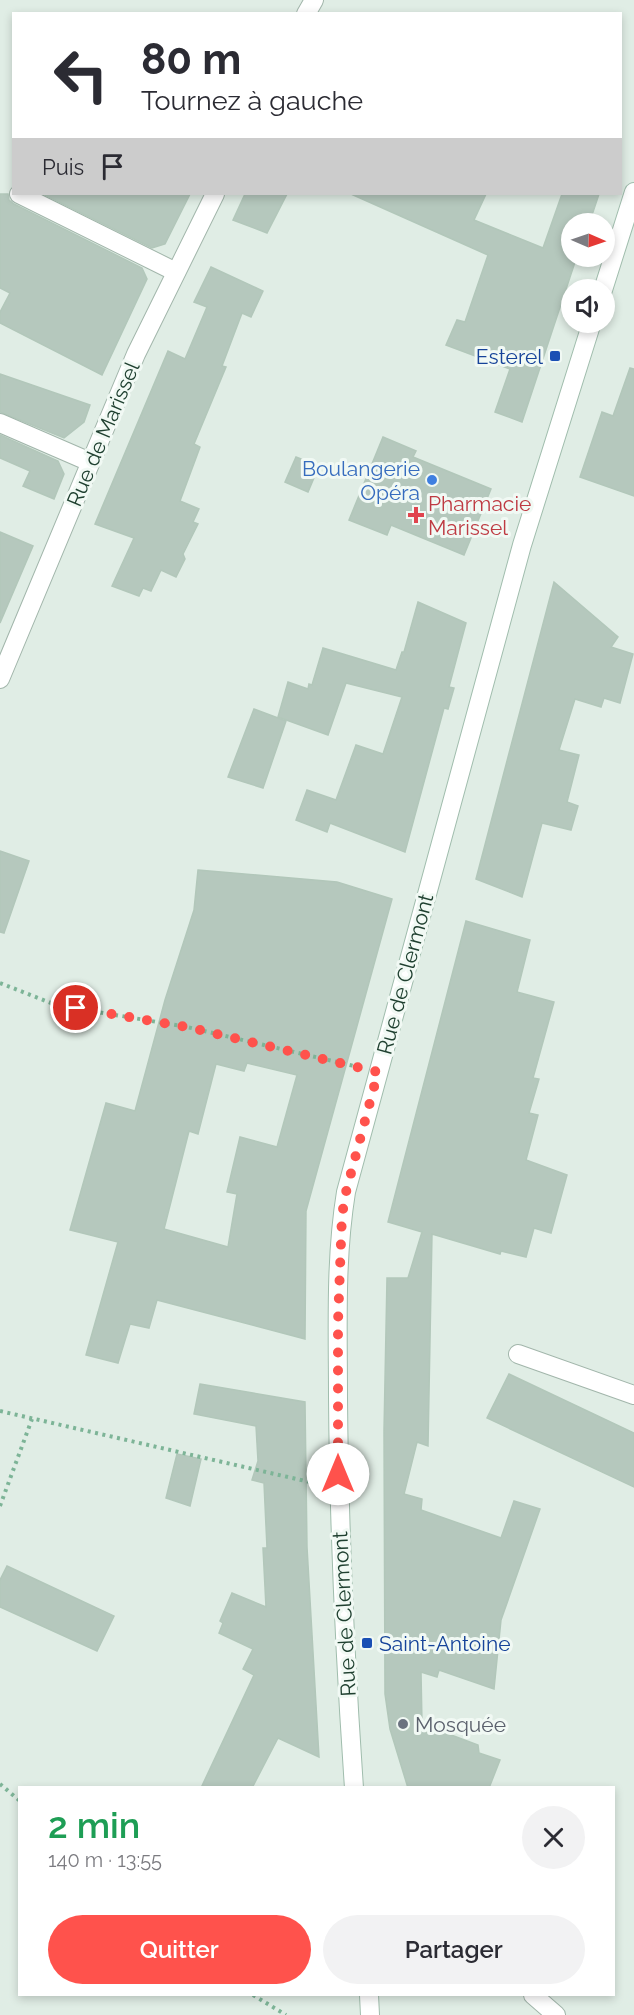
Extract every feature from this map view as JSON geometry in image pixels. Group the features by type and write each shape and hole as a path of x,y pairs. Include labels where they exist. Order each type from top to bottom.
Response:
{"main road":[{"path":"606,279 634,192"},
{"path":"22,195 176,272"},
{"name":"Rue de Marissel","path":"0,679 151,322 214,195"},
{"name":"Rue de Clermont","path":"354,1786 345,1647 339,1487 338,1322 342,1215 378,1072 522,545 589,333"},
{"path":"0,423 90,462"},
{"path":"518,1354 634,1395"},
{"path":"369,1996 370,2015"},
{"path":"534,1996 556,2015"}],"path":[{"path":"0,983 56,1005 187,1027 378,1072"},
{"path":"0,1411 339,1487"},
{"path":"0,1506 32,1419"},
{"path":"0,1784 18,1799"},
{"path":"255,1996 286,2015"}],"building":[{"path":"0,194 8,194 9,200 14,204 142,268 147,279 102,375 0,323 0,312 10,293 0,288"},
{"path":"45,195 190,195 165,244 152,248"},
{"path":"245,195 286,195 267,233 233,220"},
{"path":"353,195 486,195 474,220 543,248 562,195 599,195 593,213 561,213 561,267 573,267 569,279 561,279 561,304 522,422 495,412 510,369 446,345 457,320 465,322 488,255"},
{"path":"211,267 263,291 251,317 242,313 222,366 226,367 194,444 200,447 180,501 199,509 193,522 198,524 183,554 185,559 176,577 161,570 151,591 143,588 139,596 112,586 134,538 95,524 168,351 185,359 207,307 194,302"},
{"path":"630,368 634,369 634,496 580,477 602,412 613,416"},
{"path":"0,374 90,405 84,422 64,438 0,412"},
{"path":"0,435 58,461 64,474 54,499 23,486 30,471 0,458"},
{"name":"Pharmacie Marissel","path":"383,437 416,451 413,457 491,489 464,555 391,525 387,535 349,520"},
{"path":"296,457 319,466 308,492 285,482"},
{"path":"0,532 33,546 0,623"},
{"path":"554,582 618,637 611,647 633,654 620,703 604,698 601,707 575,699 559,750 579,755 567,802 578,806 571,830 542,823 522,897 476,879"},
{"path":"418,602 466,623 449,687 454,688 448,709 444,708 405,852 330,823 327,832 296,820 307,790 336,800 356,745 383,754 402,697 346,683 328,735 278,717 288,682 308,689 309,684 312,685 323,648 396,670 402,652 404,652"},
{"path":"254,709 286,721 263,788 228,777"},
{"path":"0,851 29,861 4,933 0,932"},
{"path":"198,870 337,882 392,899 306,1211 305,1339 157,1300 149,1328 130,1324 118,1363 86,1355 118,1242 70,1230 106,1103 135,1111 165,1000 194,910","holes":["247,1063 297,1075 277,1147 240,1137 227,1192 237,1194 228,1247 164,1229 189,1131 198,1134 216,1064 244,1071"]},
{"path":"466,921 530,940 517,992 554,1002 533,1078 539,1079 529,1113 538,1115 526,1160 567,1175 551,1233 534,1228 526,1257 501,1251 500,1254 432,1234 428,1446 417,1442 404,1494 422,1499 421,1510 501,1538 514,1501 540,1509 501,1620 494,1689 439,1670 437,1677 421,1672 422,1724 478,1745 479,1753 500,1760 490,1786 407,1786 390,1729 385,1694 384,1431 387,1278 408,1278 422,1232 388,1222"},
{"path":"509,1374 634,1433 634,1487 487,1418"},
{"path":"200,1384 305,1402 307,1547 319,1757 278,1738 253,1786 202,1786 254,1675 243,1669 253,1649 219,1633 223,1623 220,1621 232,1593 266,1607 263,1548 267,1548 264,1483 252,1480 258,1461 256,1426 194,1414"},
{"path":"177,1454 201,1459 190,1506 166,1498"},
{"path":"7,1566 114,1616 97,1651 0,1607 0,1580"}],"place":[{"name":"Esterel","path":"555,356"},
{"name":"Boulangerie Opéra","path":"432,480"},
{"name":"Pharmacie Marissel","path":"416,515"},
{"name":"Saint-Antoine","path":"367,1643"},
{"name":"Mosquée","path":"403,1724"}],"route":[{"path":"76,1008 187,1027 378,1072 342,1215 338,1322 338,1474"}]}
